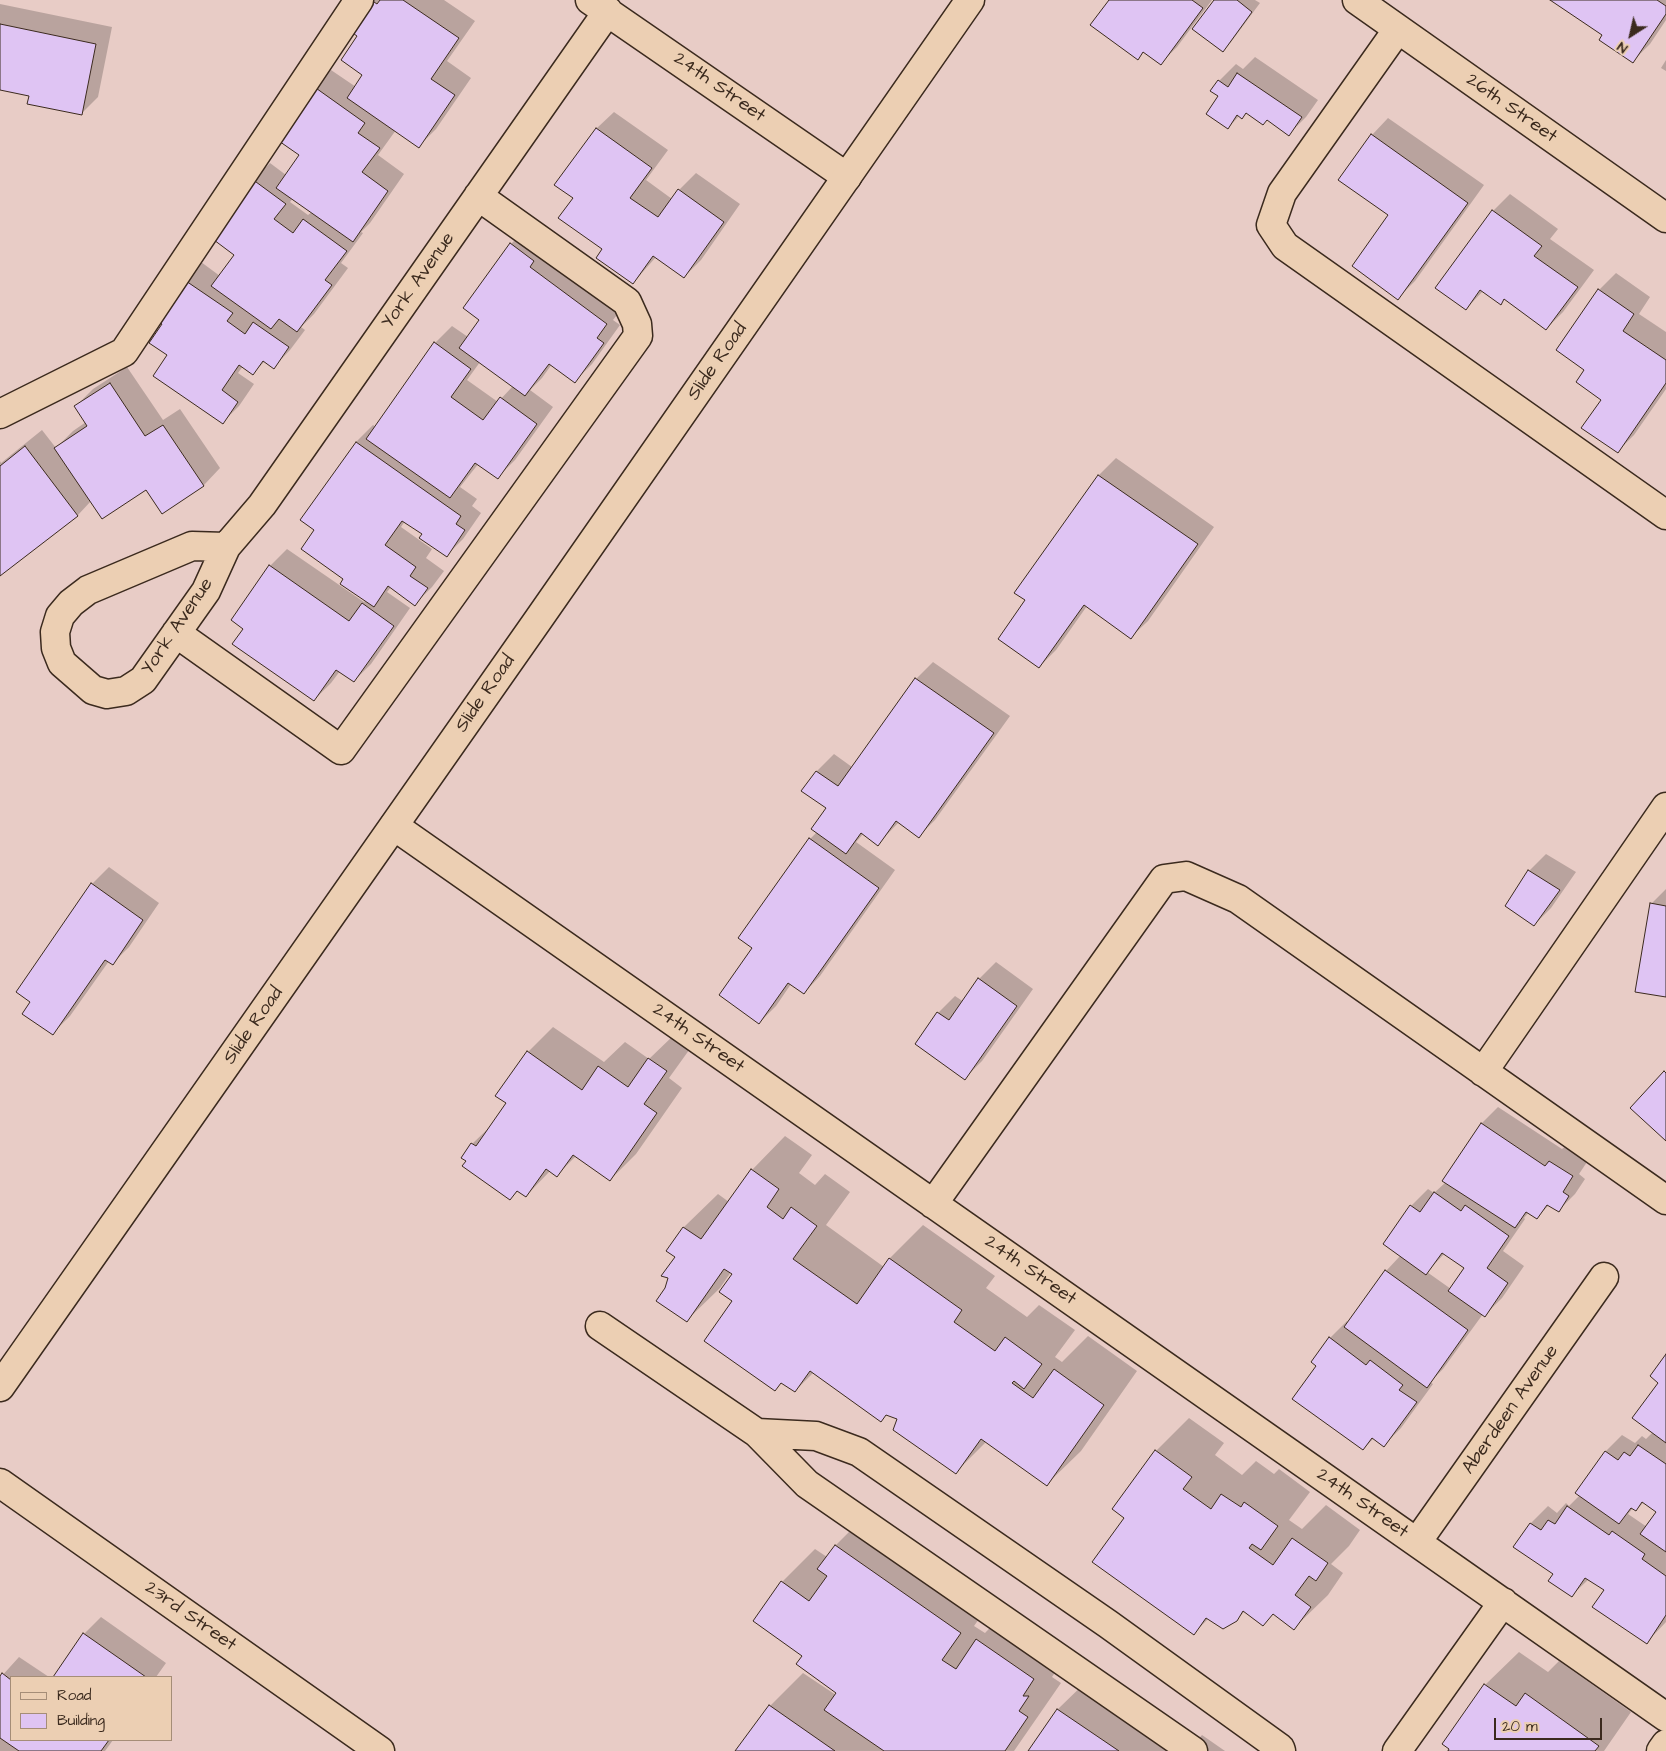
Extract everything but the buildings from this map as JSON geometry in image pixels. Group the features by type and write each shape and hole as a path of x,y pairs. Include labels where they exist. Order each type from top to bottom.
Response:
{"street":[{"path":"0,414 124,352 359,0"},
{"name":"Slide Road","path":"0,1386 394,826 970,0"},
{"name":"26th Street","path":"1357,0 1666,218"},
{"name":"24th Street","path":"599,6 847,177"},
{"name":"York Avenue","path":"226,547 192,546 88,590 71,603 60,616 55,632 56,648 62,663 93,690 107,694 126,691 143,680 206,590 226,547 262,505 478,196 599,6"},
{"path":"1398,29 1282,193 1271,224 1285,246 1666,515"},
{"path":"176,633 341,750 638,336 637,324 627,302 478,196"},
{"path":"1483,1072 1666,807"},
{"name":"24th Street","path":"394,826 1666,1717"},
{"path":"933,1204 1164,879 1186,876 1238,899 1666,1200"},
{"name":"Aberdeen Avenue","path":"1417,1542 1604,1277"},
{"path":"600,1326 757,1433 807,1484 1193,1751"},
{"path":"757,1433 816,1436 859,1452 1108,1624 1280,1748 1281,1751"},
{"name":"23rd Street","path":"0,1483 380,1751"},
{"path":"1397,1751 1503,1602"},
{"path":"1661,1751 1666,1744"}]}
